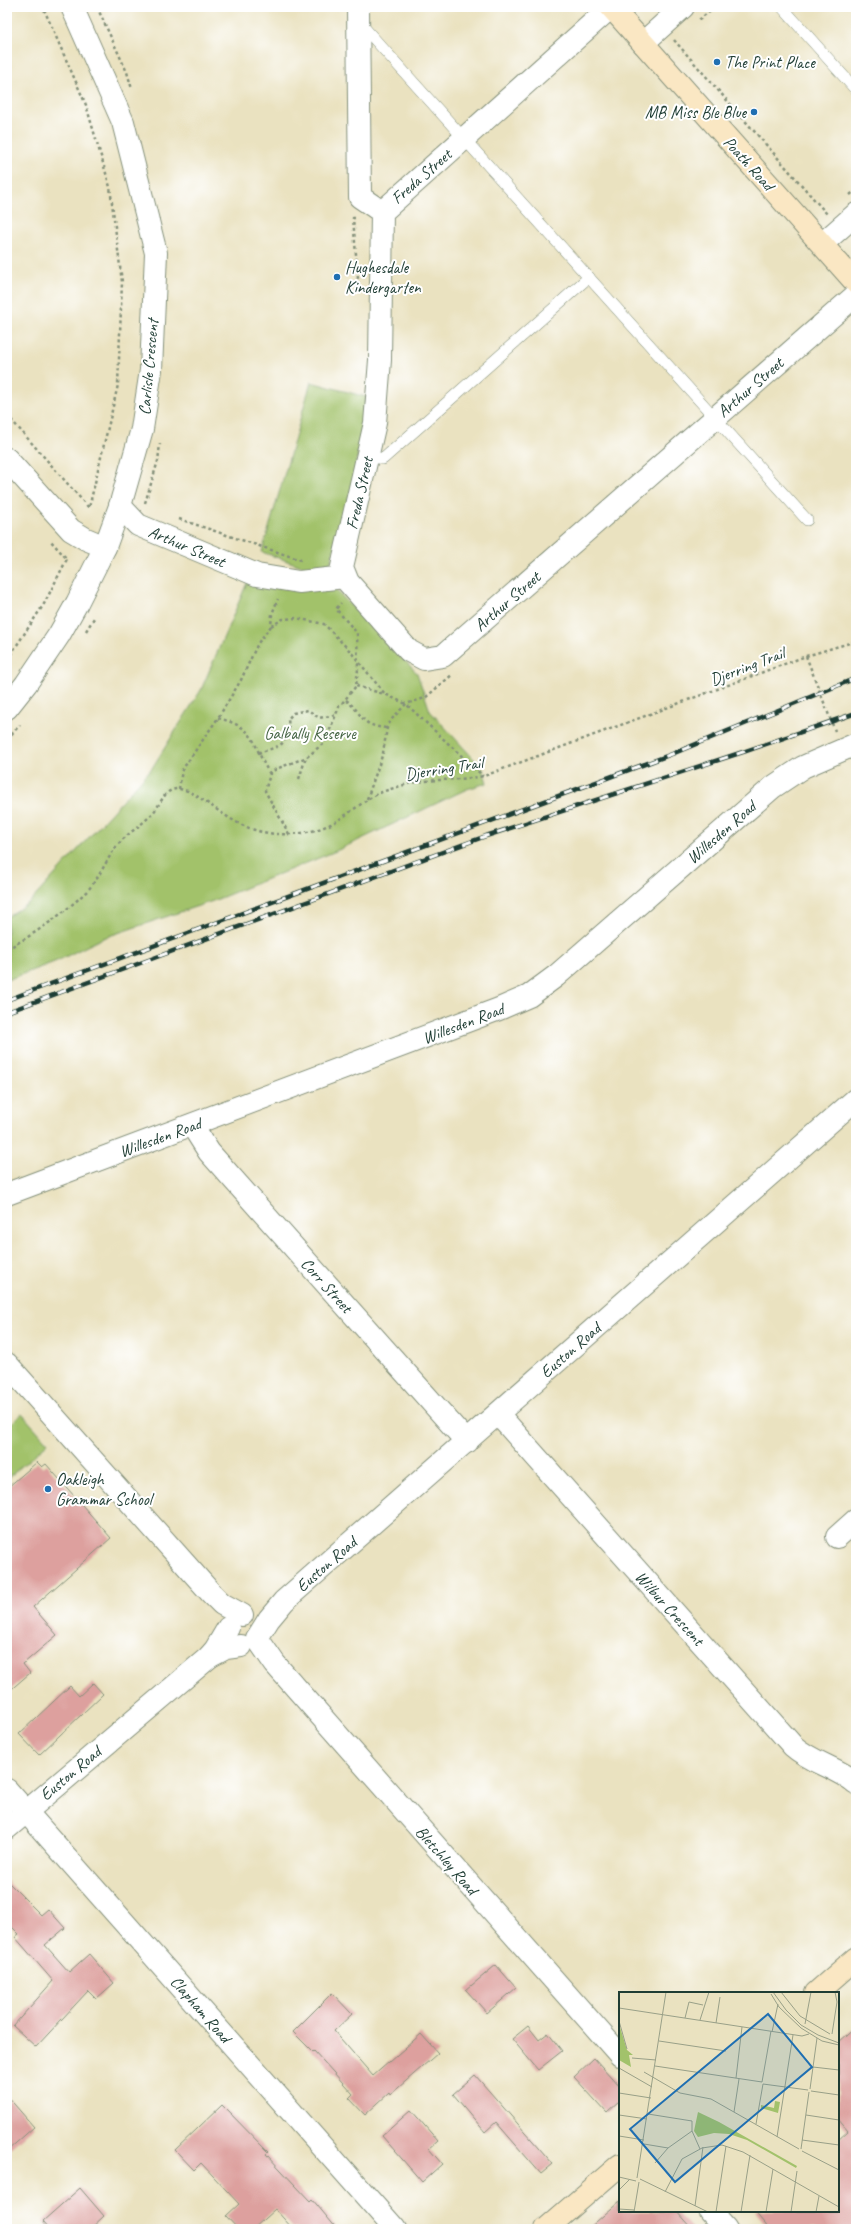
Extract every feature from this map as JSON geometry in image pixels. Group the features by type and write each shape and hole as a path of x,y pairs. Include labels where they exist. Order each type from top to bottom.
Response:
{"street":[{"name":"Carlisle Crescent","path":"7,708 26,684 59,634 77,604 105,547 120,506 142,429 150,377 156,253 123,122 72,7"},
{"name":"Poath Road","path":"611,7 856,283"},
{"name":"Freda Street","path":"345,577 342,567 369,456 375,423 380,360 382,212 611,7"},
{"path":"643,43 684,7"},
{"path":"358,14 360,197 382,212"},
{"path":"822,244 856,214"},
{"name":"Arthur Street","path":"120,506 138,525 257,575 299,582 345,577 409,651 424,659 443,656 856,295"},
{"path":"7,459 71,530 86,539 105,547"},
{"name":"Willesden Road","path":"7,1194 492,1012 529,996 556,976 773,787 803,767 856,744"},
{"name":"Euston Road","path":"208,1658 226,1648 251,1641 284,1601 467,1442 856,1099"},
{"name":"Corr Street","path":"192,1125 209,1152 467,1442"},
{"path":"7,1364 211,1593 224,1611 236,1621 256,1621 251,1641 232,1641 236,1621"},
{"name":"Wilbur Crescent","path":"498,1414 793,1746 811,1759 836,1769 856,1783"},
{"path":"837,1537 856,1520"},
{"name":"Euston Road","path":"7,1828 208,1658 236,1621 263,1612 284,1601"},
{"name":"Bletchley Road","path":"251,1641 274,1664 619,2054"},
{"name":"Clapham Road","path":"7,1790 395,2229"},
{"path":"817,1992 856,1958"},
{"path":"546,2229 619,2165"},
{"path":"711,2212 726,2229"}],"lane":[{"path":"782,7 856,90"},
{"path":"358,14 464,138 807,520"},
{"path":"369,456 383,459 589,277"}],"path":[{"path":"7,415 89,508 118,385 122,282 108,179 86,105 43,7"},
{"path":"97,7 126,72 133,93"},
{"path":"662,26 828,214"},
{"path":"144,507 158,461 161,437"},
{"path":"174,517 306,562"},
{"path":"7,660 44,604 67,559 47,536"},
{"path":"271,626 272,614 279,594"},
{"path":"289,835 265,790 270,774 285,764 307,757 325,742 336,715 356,686 358,663 357,633 336,609 345,600"},
{"path":"7,949 48,924 86,892 95,882 116,846 153,813 164,795 179,789 182,770 218,718 241,680 258,643 271,626 283,619 296,618 324,624 357,659 385,694"},
{"name":"Djerring Trail","path":"179,789 193,794 243,825 266,833 289,835 312,832 332,824 367,799 383,792 424,781 454,781 484,776 806,656 856,640"},
{"path":"806,656 835,731"},
{"path":"367,799 383,753 386,728 391,720 406,704 426,698 454,673"},
{"path":"356,686 385,694 406,704 484,776"},
{"path":"346,700 357,709 366,723 374,727 386,728"},
{"path":"258,754 283,743 289,733 288,719 293,713 308,710 319,718 336,715"},
{"path":"218,718 242,726 251,736 258,754 270,774"},
{"path":"299,779 307,757"}],"green space":[{"path":"311,382 366,397 354,480 327,575 262,552"},
{"name":"Galbally Reserve","path":"247,583 334,588 417,673 430,711 483,769 487,783 467,789 336,851 213,901 103,938 57,961 7,980 7,917 30,902 152,768 201,690"},
{"path":"22,1414 48,1443 7,1479 7,1427"}],"building":[{"name":"Oakleigh Grammar School","path":"37,1462 42,1467 46,1464 111,1538 33,1607 57,1635 23,1664 30,1673 7,1693 7,1488"},
{"path":"93,1683 103,1694 39,1755 19,1734 70,1686 79,1696"},
{"path":"7,1881 41,1915 48,1909 65,1928 45,1945 69,1972 89,1954 114,1983 96,1999 88,1991 36,2047 13,2026 53,1981 15,1937 19,1934 7,1922"},
{"path":"496,1965 516,1988 487,2013 466,1990"},
{"path":"332,1993 352,2014 334,2031 373,2076 421,2034 438,2053 390,2095 389,2093 365,2115 349,2098 353,2094 314,2051 313,2052 293,2032"},
{"path":"528,2026 539,2040 548,2033 562,2051 538,2070 512,2039"},
{"path":"856,2026 856,2225 851,2229 769,2229 755,2212 839,2212 839,2139 848,2131 839,2120 839,2041"},
{"path":"594,2058 619,2086 619,2102 607,2113 574,2077"},
{"path":"475,2075 553,2164 541,2174 496,2122 485,2132 453,2094"},
{"path":"7,2096 34,2127 7,2151"},
{"path":"222,2105 268,2152 266,2154 310,2201 312,2199 337,2229 293,2229 275,2209 253,2229 238,2229 226,2216 239,2204 201,2163 194,2170 175,2150"},
{"path":"411,2110 438,2141 429,2149 442,2164 422,2182 382,2136"},
{"path":"80,2188 104,2216 90,2229 50,2229 43,2221"},
{"path":"619,2202 619,2212 677,2212 692,2229 588,2229"}],"railway":[{"path":"7,1000 672,754 856,678"},
{"path":"7,1012 486,836 746,751 856,713"}],"place":[{"name":"The Print Place","path":"717,62"},
{"name":"MB Miss Ble Blue","path":"754,112"},
{"name":"Hughesdale Kindergarten","path":"337,277"},
{"name":"Oakleigh Grammar School","path":"48,1489"}]}
